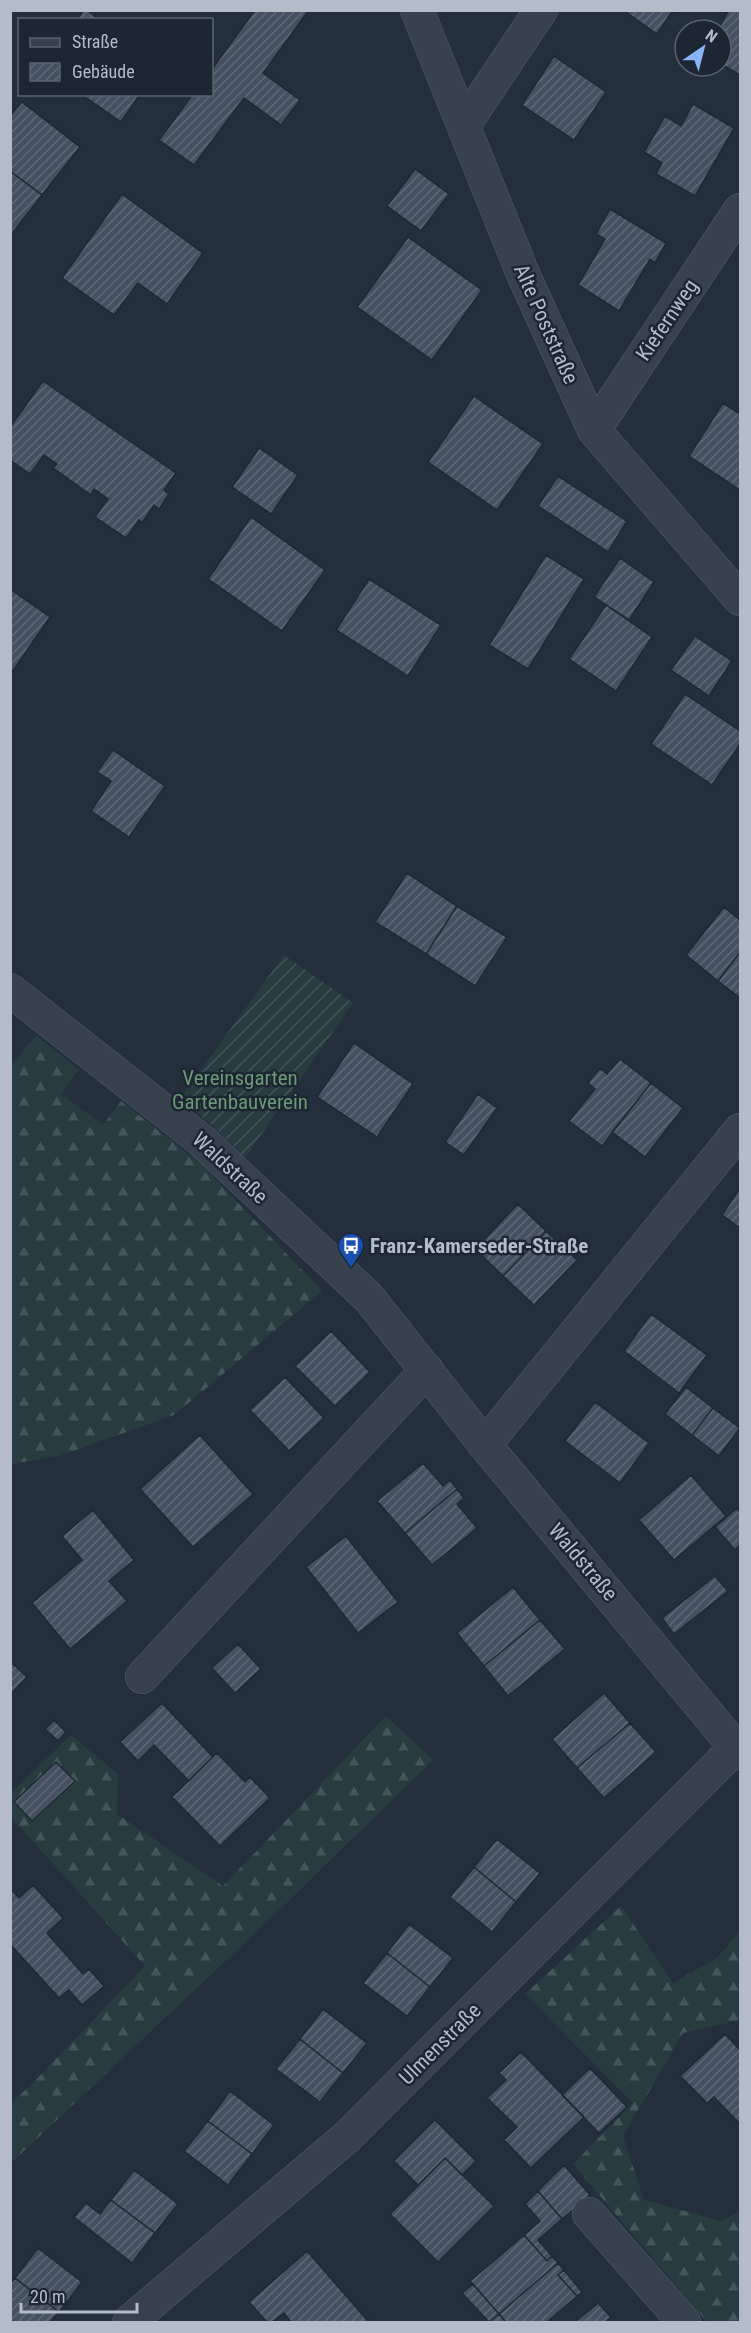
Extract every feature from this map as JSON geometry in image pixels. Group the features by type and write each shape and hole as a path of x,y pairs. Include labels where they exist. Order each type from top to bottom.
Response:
{"street":[{"name":"Alte Poststraße","path":"417,10 523,274 594,430 741,599"},
{"path":"464,126 541,10"},
{"name":"Kiefernweg","path":"594,430 741,210"},
{"name":"Waldstraße","path":"10,990 201,1140 369,1298 485,1444 738,1750"},
{"path":"485,1444 741,1130"},
{"path":"142,1677 427,1370"},
{"name":"Ulmenstraße","path":"129,2322 348,2136 738,1750"},
{"path":"589,2214 684,2322"}],"green space":[{"name":"Vereinsgarten Gartenbauverein","path":"284,955 353,1003 245,1158 212,1125 180,1099"},
{"path":"36,1035 79,1070 61,1094 103,1125 121,1101 202,1165 322,1291 174,1415 59,1456 11,1464 11,1066"},
{"path":"386,1716 433,1760 268,1921 11,2163 11,2103 145,1966 11,1817 11,1793 71,1735 118,1774 117,1814 223,1886"},
{"path":"621,1906 673,1983 717,1958 740,1931 740,2020 683,2033 623,2136 644,2200 721,2221 740,2211 740,2322 707,2322 573,2164 633,2103 525,1994"}],"building":[{"path":"83,10 87,10 97,18 78,18"},
{"path":"255,10 309,10 263,73 300,100 281,125 244,98 194,165 159,140 192,96 213,96 213,68"},
{"path":"623,10 673,10 657,34"},
{"path":"729,10 740,10 740,75 733,71 733,18 725,18"},
{"path":"554,56 606,92 574,140 522,105"},
{"path":"84,96 139,96 121,122"},
{"path":"22,102 80,147 42,195 10,171 10,116"},
{"path":"693,104 734,128 695,196 656,174 662,163 644,152 665,116 681,126"},
{"path":"415,169 449,194 421,231 387,206"},
{"path":"10,171 42,195 10,236"},
{"path":"122,194 203,253 167,304 138,283 114,315 62,278"},
{"path":"610,209 666,243 655,263 650,259 619,311 578,285 605,239 596,234"},
{"path":"408,237 482,290 432,360 357,307"},
{"path":"43,381 176,473 164,490 169,494 159,509 154,505 142,523 139,520 126,538 95,517 108,499 94,489 91,495 53,468 57,464 44,455 30,474 10,460 10,427"},
{"path":"474,396 543,444 497,510 428,462"},
{"path":"723,403 740,414 740,490 689,456"},
{"path":"259,448 298,475 271,514 232,487"},
{"path":"558,476 627,521 608,552 538,506"},
{"path":"251,517 325,570 282,631 208,579"},
{"path":"546,555 584,579 528,669 489,645"},
{"path":"620,558 654,582 629,620 594,597"},
{"path":"369,579 441,625 408,676 336,630"},
{"path":"10,589 50,617 10,675"},
{"path":"606,605 652,637 616,691 569,659"},
{"path":"695,636 732,661 709,696 671,670"},
{"path":"685,694 740,731 740,744 712,785 651,744"},
{"path":"113,750 165,786 129,837 91,811 111,781 97,772"},
{"path":"407,873 457,906 426,954 375,922"},
{"path":"457,906 507,937 475,986 426,954"},
{"path":"724,907 740,920 740,952 718,981 686,955"},
{"path":"740,952 740,998 718,981"},
{"path":"354,1043 413,1084 377,1137 317,1097"},
{"path":"620,1059 651,1083 602,1146 569,1121 595,1089 588,1083 600,1068 607,1074"},
{"path":"651,1083 683,1108 645,1157 612,1132"},
{"path":"478,1094 497,1108 464,1155 445,1142"},
{"path":"740,1188 740,1228 722,1215"},
{"path":"518,1204 546,1231 503,1276 475,1249"},
{"path":"546,1231 577,1260 534,1305 503,1276"},
{"path":"651,1314 707,1355 679,1393 624,1351"},
{"path":"331,1331 370,1372 335,1406 295,1366"},
{"path":"285,1377 324,1418 289,1451 250,1410"},
{"path":"686,1387 713,1408 692,1435 665,1414"},
{"path":"595,1402 649,1443 620,1483 565,1441"},
{"path":"713,1408 740,1428 719,1456 692,1435"},
{"path":"200,1435 253,1494 193,1547 140,1489"},
{"path":"423,1463 443,1486 450,1480 457,1489 405,1533 377,1501"},
{"path":"691,1475 726,1516 674,1560 639,1520"},
{"path":"457,1489 464,1498 457,1504 477,1528 432,1565 405,1533"},
{"path":"737,1508 740,1512 740,1545 735,1550 715,1527"},
{"path":"93,1510 134,1560 109,1581 127,1601 70,1649 32,1603 82,1560 62,1536"},
{"path":"346,1536 398,1602 358,1633 306,1567"},
{"path":"715,1576 728,1591 674,1634 662,1618"},
{"path":"513,1587 540,1620 484,1666 457,1633"},
{"path":"540,1620 565,1649 508,1696 484,1666"},
{"path":"238,1644 261,1669 235,1693 212,1668"},
{"path":"10,1661 27,1677 10,1695"},
{"path":"604,1693 630,1723 577,1768 552,1739"},
{"path":"162,1703 213,1757 189,1781 154,1745 138,1761 120,1742"},
{"path":"54,1720 66,1732 58,1741 45,1729"},
{"path":"630,1723 656,1752 604,1798 577,1768"},
{"path":"217,1753 245,1782 250,1777 270,1798 220,1846 172,1797"},
{"path":"56,1762 75,1781 32,1821 14,1802"},
{"path":"497,1839 540,1873 516,1902 474,1867"},
{"path":"474,1867 516,1902 492,1932 450,1897"},
{"path":"33,1885 63,1918 47,1933 83,1974 89,1969 104,1986 82,2005 69,1990 59,1998 10,1944 10,1888 19,1898"},
{"path":"409,1924 453,1958 430,1987 387,1953"},
{"path":"387,1953 430,1987 407,2016 363,1983"},
{"path":"323,2009 367,2043 343,2073 300,2039"},
{"path":"725,2034 740,2050 740,2124 714,2097 707,2103 680,2076"},
{"path":"300,2039 343,2073 320,2102 276,2069"},
{"path":"521,2052 584,2117 531,2168 504,2140 517,2127 487,2098 506,2080 499,2073"},
{"path":"590,2068 627,2107 599,2133 562,2095"},
{"path":"230,2091 274,2125 252,2154 208,2121"},
{"path":"435,2120 476,2161 462,2175 445,2158 418,2185 394,2161"},
{"path":"208,2121 252,2154 228,2185 184,2151"},
{"path":"445,2158 494,2206 438,2262 390,2214"},
{"path":"564,2165 590,2195 562,2219 538,2191"},
{"path":"134,2170 178,2204 155,2233 111,2200"},
{"path":"538,2191 562,2219 538,2240 552,2256 547,2261 524,2235 540,2221 525,2204"},
{"path":"111,2200 155,2233 132,2263 74,2217 86,2203 100,2214"},
{"path":"524,2235 547,2261 552,2256 558,2263 499,2314 470,2281"},
{"path":"38,2248 82,2282 59,2312 15,2278"},
{"path":"307,2251 368,2321 291,2322 284,2313 272,2322 267,2322 249,2302"},
{"path":"558,2263 564,2270 558,2275 577,2296 547,2322 506,2322 499,2314"},
{"path":"564,2270 582,2292 577,2296 558,2275"},
{"path":"15,2278 59,2312 50,2322 10,2320 10,2284"},
{"path":"473,2284 499,2314 489,2322 462,2293"},
{"path":"598,2303 611,2317 605,2322 575,2322"},
{"path":"499,2314 506,2322 489,2322"}],"place":[{"name":"Franz-Kamerseder-Straße","path":"351,1269"}]}
